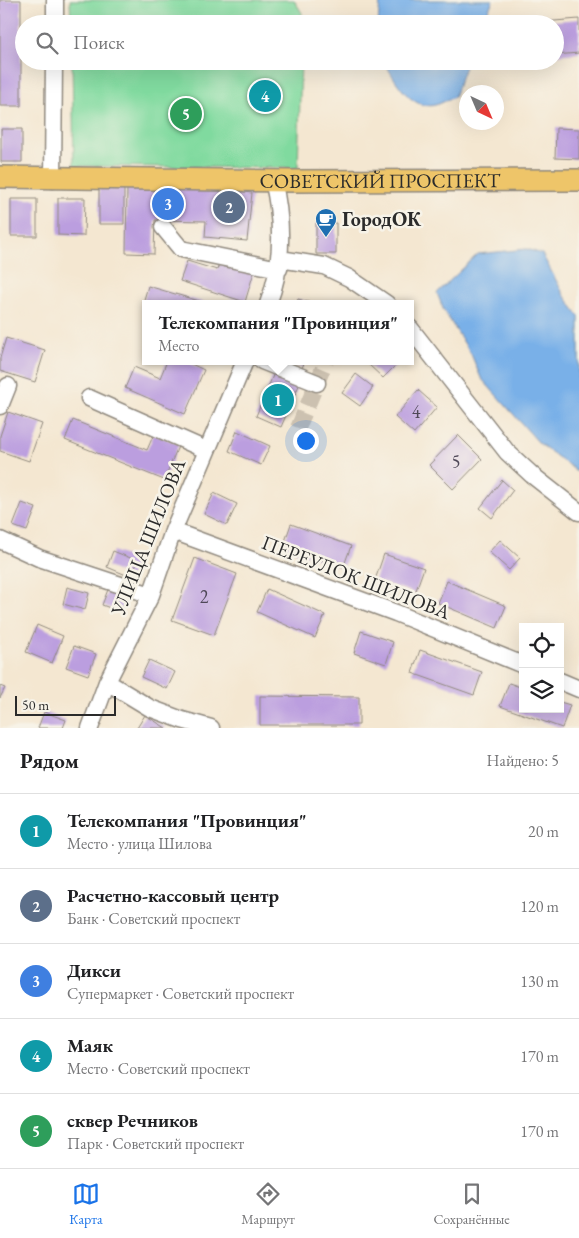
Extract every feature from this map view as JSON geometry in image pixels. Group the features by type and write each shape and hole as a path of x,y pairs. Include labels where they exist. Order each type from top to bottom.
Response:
{"main road":[{"name":"СОВЕТСКИЙ ПРОСПЕКТ","path":"0,177 53,180 579,180"}],"street":[{"path":"54,15 55,0"},
{"path":"53,180 54,70"},
{"path":"269,300 280,264 279,217 273,180"},
{"path":"163,227 181,249 280,264 324,266 350,278 381,300"},
{"path":"414,333 507,452 532,475 579,512"},
{"name":"УЛИЦА ШИЛОВА","path":"90,728 107,682 151,595 173,531 243,365"},
{"path":"272,365 316,383"},
{"path":"0,406 8,386"},
{"path":"89,398 206,450"},
{"name":"ПЕРЕУЛОК ШИЛОВА","path":"173,531 396,613 519,663"},
{"path":"0,540 39,558 151,595"},
{"path":"107,682 150,708 211,728"},
{"path":"564,682 579,688"}],"green space":[{"path":"70,0 294,0 302,13 302,15 71,15"},
{"path":"72,70 301,70 298,168 74,166"}],"water":[{"path":"380,0 493,0 487,15 379,15"},
{"path":"389,70 464,70 454,97 426,106 418,103 404,92"},
{"path":"527,249 542,254 564,295 579,316 579,473 539,443 481,378 471,354 444,311 437,293 478,254"}],"building":[{"path":"0,0 21,0 21,15 15,15 15,70 21,70 21,106 0,106"},
{"path":"579,19 579,53 564,54 564,20"},
{"path":"556,128 579,129 579,159 555,158"},
{"path":"1,129 22,129 22,162 1,162"},
{"path":"127,186 210,188 252,193 247,241 205,237 206,221 155,220 154,254 126,253"},
{"path":"124,187 124,224 99,224 99,188"},
{"path":"58,198 85,198 84,236 58,235"},
{"path":"11,199 37,199 37,236 11,236"},
{"name":"ГородОК","path":"316,223 336,223 336,254 316,254"},
{"path":"187,261 217,270 220,261 254,272 246,300 239,300 180,281"},
{"path":"148,286 196,300 144,300"},
{"path":"6,338 45,350 35,382 0,371 0,358"},
{"path":"165,365 193,365 204,370 185,414 125,388 134,367 160,378"},
{"path":"369,365 396,365 383,378"},
{"path":"274,373 300,383 281,427 256,416"},
{"path":"356,374 373,387 360,406 342,393"},
{"path":"418,390 437,407 414,434 395,417"},
{"path":"8,412 42,424 29,461 0,451 0,436"},
{"path":"73,420 147,450 154,434 179,444 164,480 65,440"},
{"path":"237,431 270,446 261,465 229,451"},
{"path":"458,435 482,459 453,489 429,465"},
{"path":"502,480 513,490 492,518 480,508"},
{"path":"214,493 237,504 227,525 204,514"},
{"path":"22,503 36,508 27,531 13,526"},
{"path":"291,524 351,546 343,568 283,547"},
{"path":"500,540 520,558 509,570 489,552"},
{"path":"113,551 138,561 131,577 107,567"},
{"path":"384,554 424,568 415,593 375,580"},
{"path":"195,558 237,574 214,635 172,620"},
{"path":"447,581 506,606 497,628 438,603"},
{"path":"67,587 89,593 85,610 63,604"},
{"path":"109,587 128,595 121,612 102,605"},
{"path":"267,589 325,615 315,638 257,612"},
{"path":"37,625 63,636 52,663 26,652"},
{"path":"361,631 393,642 386,664 354,653"},
{"path":"74,646 96,654 88,675 66,667"},
{"path":"420,650 482,672 474,695 412,673"},
{"path":"149,660 175,672 167,689 141,677"},
{"path":"509,683 519,687 519,713 500,706"},
{"path":"0,686 5,688 0,698"},
{"path":"260,696 359,697 359,725 260,725"},
{"path":"564,703 570,705 562,728 520,713 564,713"},
{"path":"44,712 66,720 63,728 38,728"},
{"path":"145,715 166,728 137,728"}],"tunnel":[{"path":"298,428 324,365"}],"place":[{"name":"Маяк","path":"265,96"},
{"name":"сквер Речников","path":"186,114"},
{"name":"Дикси","path":"168,204"},
{"name":"Расчетно-кассовый центр","path":"229,207"},
{"name":"ГородОК","path":"326,238"},
{"name":"Телекомпания \"Провинция\"","path":"278,400"}]}
